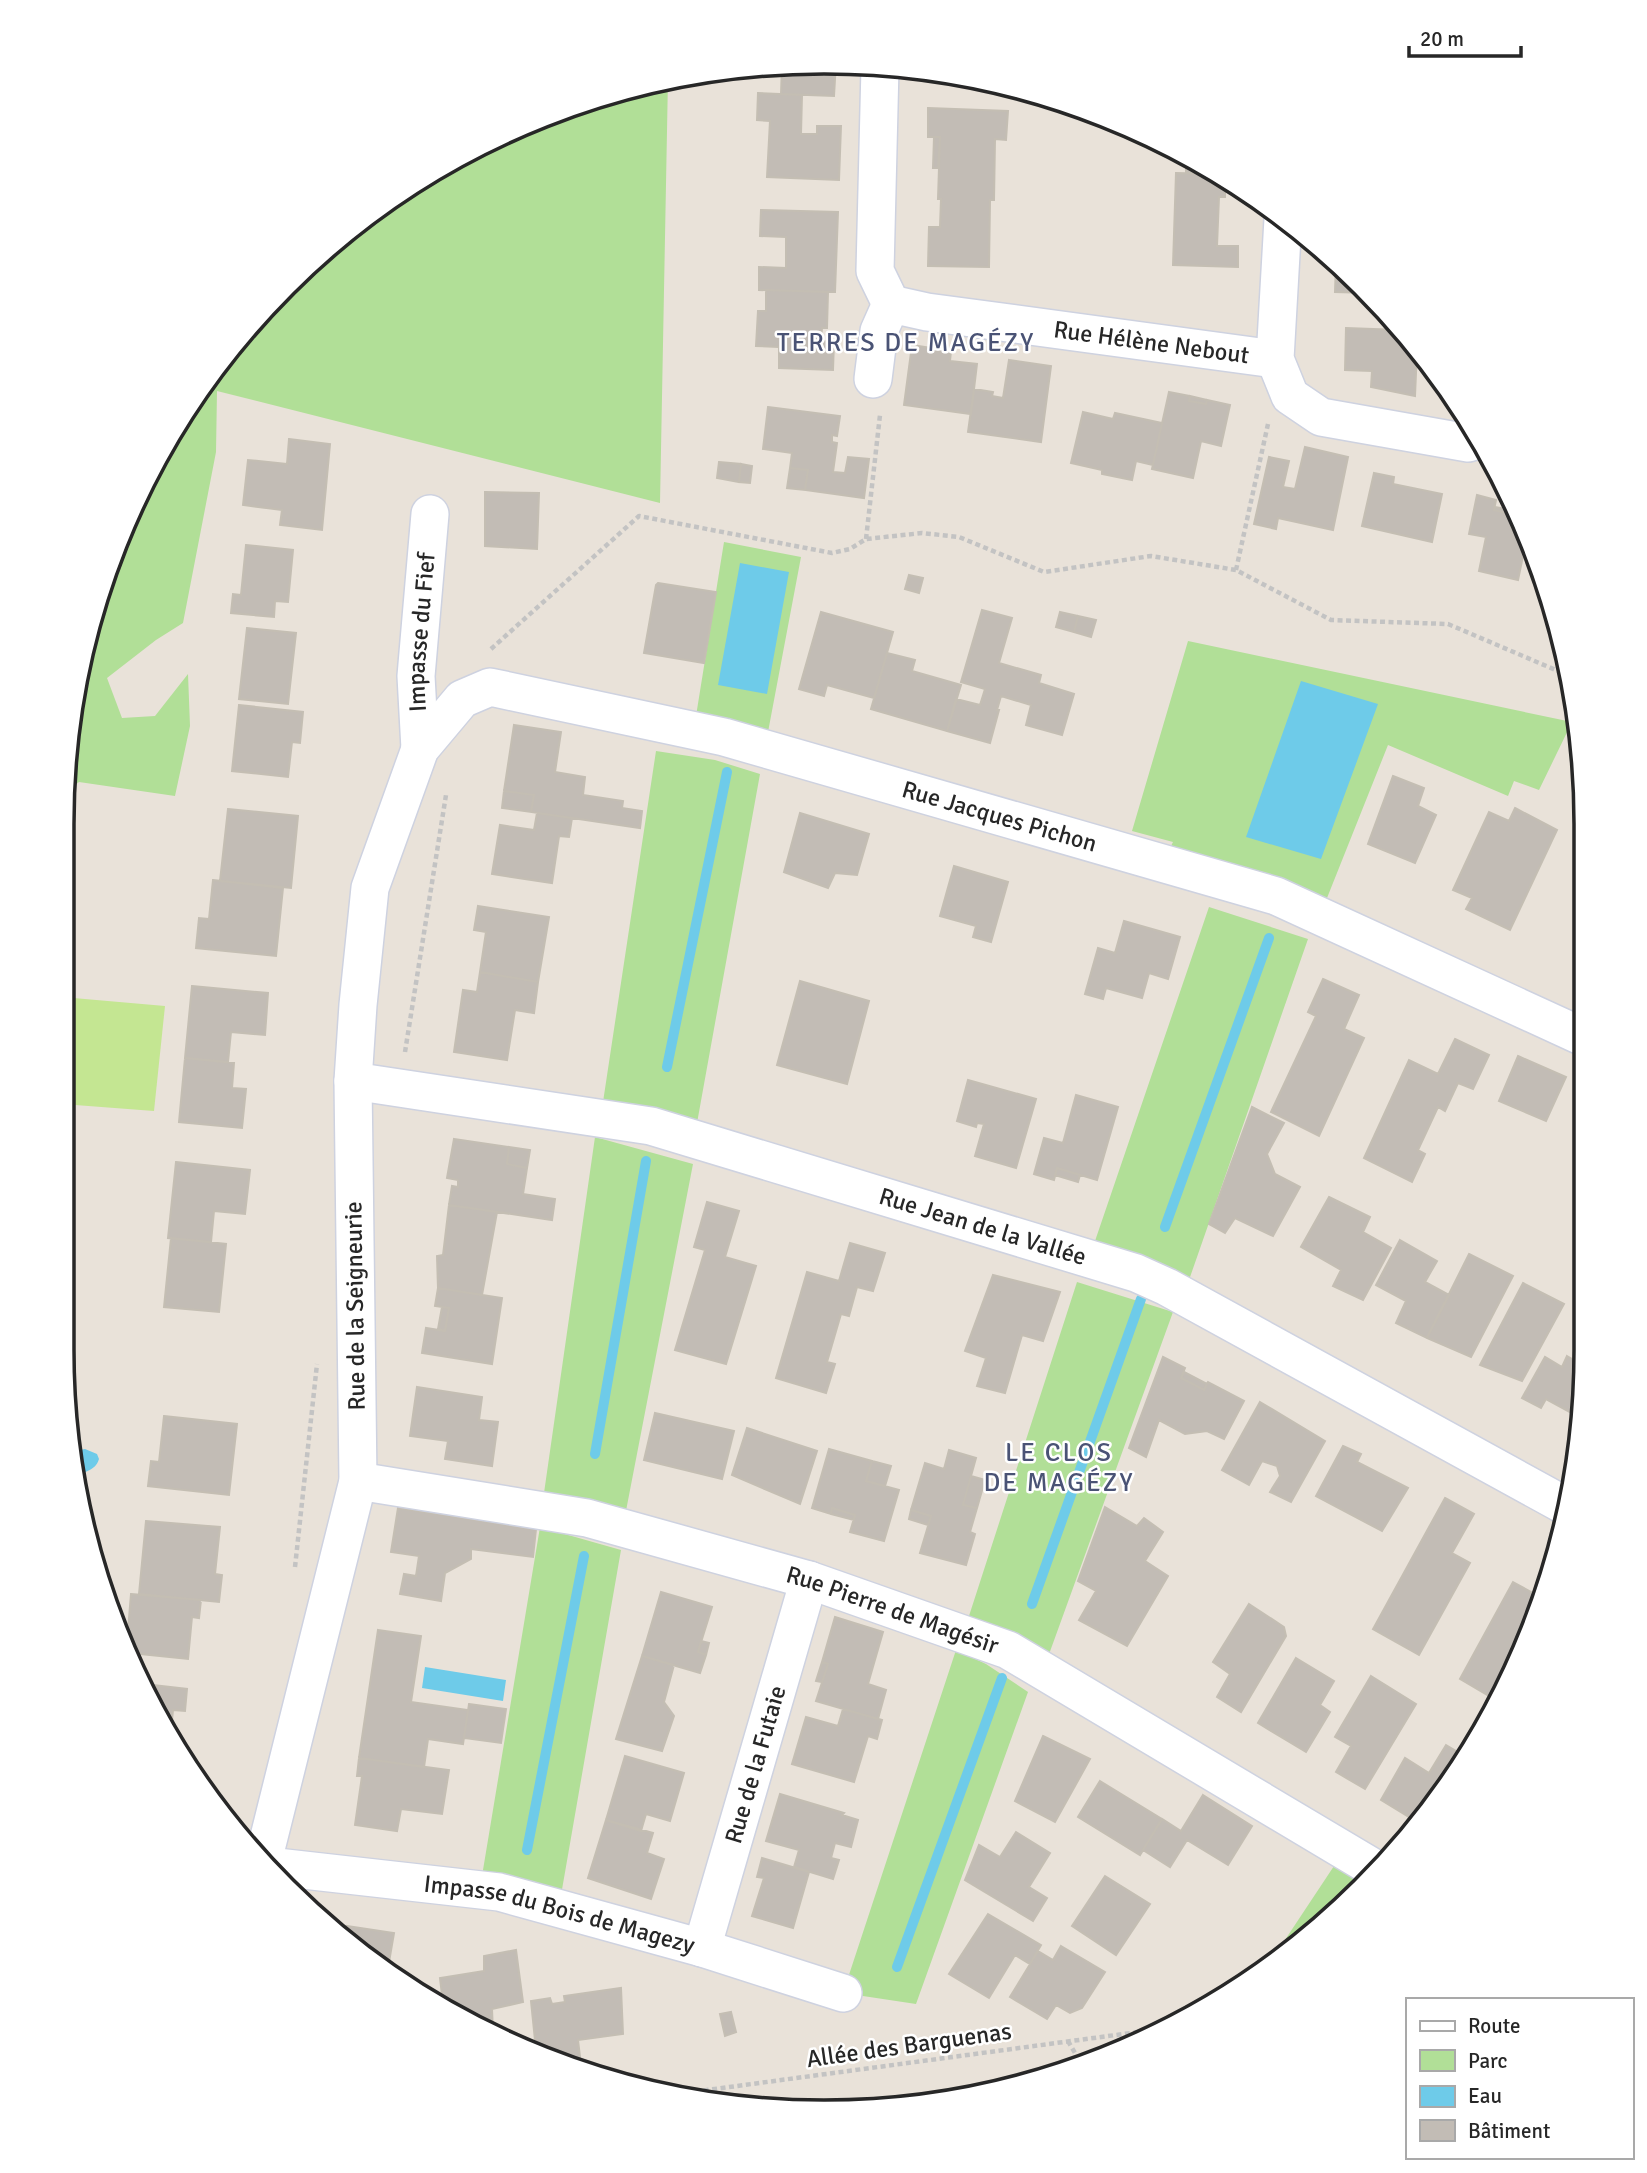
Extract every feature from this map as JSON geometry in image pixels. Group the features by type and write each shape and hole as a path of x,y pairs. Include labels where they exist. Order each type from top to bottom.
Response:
{"street":[{"path":"873,379 879,331 891,304 875,271 880,76"},
{"path":"1282,230 1275,359 1290,396 1321,417 1469,443"},
{"name":"Rue Hélène Nebout","path":"891,304 927,312 1275,359"},
{"name":"Impasse du Fief","path":"420,749 416,676 430,514"},
{"name":"Rue Jacques Pichon","path":"462,699 490,687 724,737 1276,896 1574,1033"},
{"path":"420,749 462,699"},
{"name":"Rue de la Seigneurie","path":"266,1850 358,1481 353,1081 358,1005 370,888 420,749"},
{"name":"Rue Jean de la Vallée","path":"353,1081 651,1126 1136,1273 1167,1287 1558,1502"},
{"name":"Rue Pierre de Magésir","path":"358,1481 587,1518 809,1580 1008,1650 1368,1865"},
{"name":"Rue de la Futaie","path":"702,1948 809,1580"},
{"name":"Impasse du Bois de Magezy","path":"282,1868 499,1892 702,1948 843,1993"}],"path":[{"path":"866,539 881,402 873,379"},
{"path":"1236,570 1268,425 1290,396"},
{"path":"462,699 465,671 639,516 832,553 850,549 866,539 922,533 959,537 1044,572 1150,556 1236,570 1331,620 1448,624 1558,671"},
{"path":"399,1087 447,793"},
{"path":"295,1570 317,1362"},
{"name":"Allée des Barguenas","path":"710,2090 1131,2033"},
{"path":"1068,2041 1076,2056"}],"green space":[{"path":"668,90 660,503 217,391 216,452 183,623 107,678 122,718 155,716 188,674 190,726 175,796 79,782 75,785 88,677 113,582 131,536 174,448 228,367 260,329 293,293 367,228 449,174 492,151 582,113"},
{"path":"724,542 801,557 768,732 696,716"},
{"path":"1188,641 1566,721 1568,731 1539,790 1514,781 1508,796 1388,745 1325,903 1167,854 1173,842 1132,831"},
{"path":"656,751 715,760 760,774 697,1123 603,1102"},
{"path":"1209,907 1308,939 1189,1280 1095,1241"},
{"path":"74,998 165,1006 154,1111 74,1105"},
{"path":"595,1137 693,1164 625,1516 544,1493"},
{"path":"1077,1282 1173,1312 1048,1657 995,1626 969,1616"},
{"path":"540,1527 621,1550 560,1901 481,1882"},
{"path":"956,1650 986,1664 1028,1692 916,2004 843,1993"},
{"path":"1334,1866 1356,1878 1318,1913 1284,1942"}],"water":[{"path":"740,563 789,572 767,694 718,685"},
{"path":"1301,681 1378,704 1321,859 1246,837"},
{"path":"80,1450 97,1454 99,1459 95,1466 84,1473"},
{"path":"425,1667 506,1680 503,1701 422,1688"}],"building":[{"path":"835,74 834,96 781,94 782,75"},
{"path":"758,93 802,95 801,134 817,134 817,126 841,126 839,180 767,177 770,121 757,120"},
{"path":"928,108 1008,111 1006,140 995,139 994,200 990,200 989,267 928,266 929,227 940,227 941,199 938,199 940,137 928,137"},
{"path":"934,137 940,137 938,168 933,168"},
{"path":"1176,173 1197,174 1225,191 1225,197 1219,197 1217,246 1238,246 1238,267 1173,265"},
{"path":"761,210 838,212 835,292 759,290 759,267 786,268 786,237 760,236"},
{"path":"1336,276 1354,293 1335,292"},
{"path":"766,290 828,292 827,328 822,328 821,341 834,342 833,370 779,368 779,347 756,346 758,311 766,311"},
{"path":"1346,328 1387,330 1416,364 1415,396 1371,387 1372,371 1345,370"},
{"path":"912,345 951,351 950,361 977,364 971,414 904,405"},
{"path":"1009,360 1051,366 1041,442 968,432 974,389 993,392 992,396 1003,398"},
{"path":"1169,392 1190,396 1189,401 1206,404 1207,400 1230,405 1221,446 1201,441 1193,478 1152,469"},
{"path":"1190,396 1207,400 1206,404 1189,401"},
{"path":"768,407 840,416 837,436 832,435 832,442 837,443 833,472 845,473 848,457 869,459 864,498 805,490 808,470 790,468 792,453 763,449"},
{"path":"1083,412 1113,419 1115,413 1162,423 1153,465 1136,461 1132,480 1102,474 1102,470 1071,463"},
{"path":"289,439 330,444 322,530 280,525 282,510 243,505 248,460 287,464"},
{"path":"1305,447 1348,457 1333,530 1278,518 1276,529 1254,524 1269,457 1289,461 1283,487 1295,489"},
{"path":"719,462 741,464 739,482 717,478"},
{"path":"741,464 752,466 750,483 739,482"},
{"path":"790,468 808,470 805,490 787,488"},
{"path":"1374,473 1394,477 1393,484 1442,494 1432,542 1362,526"},
{"path":"485,492 539,493 537,549 485,546"},
{"path":"1477,495 1496,500 1494,510 1505,513 1523,555 1518,580 1479,571 1486,537 1469,534"},
{"path":"1495,507 1504,509 1505,513 1494,510"},
{"path":"246,545 293,550 288,602 275,601 274,617 231,613 233,594 241,595"},
{"path":"909,575 923,578 919,593 905,589"},
{"path":"658,583 716,592 704,663 644,653"},
{"path":"982,610 1012,618 999,663 1041,675 1039,683 1074,694 1062,735 1026,725 1031,705 1001,696 990,743 947,731 956,699 980,705 985,689 961,682"},
{"path":"821,612 893,632 874,698 827,685 824,696 799,689"},
{"path":"1060,612 1078,616 1074,632 1056,627"},
{"path":"1078,616 1096,620 1091,637 1074,632"},
{"path":"247,628 296,633 288,704 239,699"},
{"path":"887,653 915,660 912,671 961,685 947,731 871,709"},
{"path":"239,705 303,712 300,743 292,742 288,777 232,771"},
{"path":"514,725 561,732 555,772 585,777 583,795 623,801 622,808 642,811 640,828 531,812 534,795 504,791"},
{"path":"1393,776 1424,788 1418,806 1436,815 1415,863 1368,844"},
{"path":"504,791 534,795 531,812 502,808"},
{"path":"1515,808 1557,830 1510,930 1466,909 1472,898 1453,890 1489,812 1509,821"},
{"path":"228,809 298,816 291,888 220,881"},
{"path":"537,813 572,818 569,837 559,836 552,883 492,874 500,825 534,830"},
{"path":"800,813 869,834 857,875 835,873 828,888 784,872"},
{"path":"954,866 1008,882 991,942 973,937 976,926 940,916"},
{"path":"213,880 283,888 276,956 196,948 199,918 209,919"},
{"path":"478,906 549,917 538,982 480,972 486,932 474,930"},
{"path":"1124,921 1180,937 1168,979 1149,973 1142,998 1106,988 1103,999 1085,994 1098,948 1115,953"},
{"path":"480,972 538,982 534,1013 515,1010 507,1060 454,1052 463,990 477,992"},
{"path":"1323,979 1359,995 1344,1029 1364,1038 1319,1136 1271,1112 1316,1016 1308,1012"},
{"path":"800,981 869,1001 847,1084 777,1065"},
{"path":"192,986 268,993 265,1035 231,1032 228,1062 185,1058"},
{"path":"1455,1039 1489,1055 1473,1089 1458,1083 1445,1111 1438,1107 1418,1150 1425,1154 1412,1182 1364,1158 1409,1060 1438,1074"},
{"path":"1518,1056 1566,1077 1546,1121 1499,1101"},
{"path":"185,1058 234,1063 232,1088 246,1089 242,1128 179,1122"},
{"path":"968,1080 1036,1099 1016,1168 975,1156 984,1124 977,1123 976,1127 957,1121"},
{"path":"1076,1095 1118,1107 1097,1180 1057,1168 1054,1180 1034,1174 1044,1138 1063,1143"},
{"path":"1252,1107 1284,1123 1267,1154 1275,1174 1300,1187 1273,1236 1235,1218 1225,1233 1209,1224"},
{"path":"454,1139 509,1147 507,1164 527,1168 523,1194 555,1199 552,1220 449,1205 452,1186 458,1187 458,1180 447,1178"},
{"path":"509,1147 530,1150 527,1168 507,1164"},
{"path":"176,1162 250,1170 245,1214 214,1211 211,1242 168,1238"},
{"path":"1057,1168 1080,1175 1078,1182 1055,1175"},
{"path":"1329,1197 1370,1217 1363,1232 1391,1248 1363,1300 1333,1286 1341,1270 1301,1247"},
{"path":"707,1202 739,1211 725,1257 756,1266 726,1364 675,1350 705,1250 694,1247"},
{"path":"449,1205 497,1212 482,1295 438,1288 437,1256 443,1255"},
{"path":"171,1238 226,1244 219,1312 164,1307"},
{"path":"1400,1240 1437,1261 1425,1282 1449,1295 1427,1338 1396,1323 1406,1301 1376,1285"},
{"path":"850,1243 885,1253 873,1291 857,1287 849,1316 841,1314 827,1362 835,1364 826,1393 776,1378 807,1272 839,1281"},
{"path":"1469,1254 1513,1276 1471,1357 1427,1338"},
{"path":"993,1275 1060,1292 1043,1341 1022,1335 1005,1393 977,1386 986,1358 965,1351"},
{"path":"1523,1283 1564,1304 1522,1381 1480,1365"},
{"path":"438,1288 502,1298 492,1364 422,1353 426,1328 445,1331 449,1308 435,1306"},
{"path":"442,1307 449,1308 445,1331 438,1329"},
{"path":"1567,1356 1574,1360 1571,1412 1546,1399 1541,1408 1522,1398 1545,1357 1562,1367"},
{"path":"1163,1357 1185,1368 1181,1378 1204,1390 1208,1382 1244,1401 1224,1439 1207,1431 1185,1434 1159,1420 1146,1457 1129,1448"},
{"path":"1184,1372 1207,1384 1204,1390 1181,1378"},
{"path":"417,1387 482,1397 479,1420 498,1422 492,1466 445,1459 448,1441 410,1436"},
{"path":"1260,1402 1325,1441 1291,1502 1270,1492 1280,1476 1277,1466 1262,1461 1249,1485 1222,1470"},
{"path":"655,1413 734,1431 722,1479 644,1460"},
{"path":"164,1416 237,1424 229,1495 148,1486 151,1461 159,1462"},
{"path":"747,1428 817,1451 800,1504 732,1475"},
{"path":"1343,1446 1361,1454 1357,1462 1408,1488 1382,1531 1316,1496"},
{"path":"829,1449 872,1461 866,1481 899,1490 884,1541 850,1532 855,1515 832,1508 831,1514 812,1508"},
{"path":"949,1450 976,1458 963,1505 977,1508 970,1532 975,1534 966,1565 920,1553 931,1516 911,1510 925,1463 944,1469"},
{"path":"872,1461 891,1466 885,1486 866,1481"},
{"path":"971,1476 985,1480 977,1508 963,1505"},
{"path":"1445,1498 1474,1514 1452,1553 1470,1563 1419,1655 1373,1629"},
{"path":"1105,1507 1137,1526 1144,1518 1163,1532 1145,1561 1168,1576 1127,1646 1079,1620 1096,1591 1078,1581"},
{"path":"398,1508 536,1529 533,1557 471,1549 471,1559 445,1573 441,1601 400,1594 404,1574 416,1576 419,1556 391,1552"},
{"path":"832,1508 855,1515 854,1520 831,1514"},
{"path":"911,1510 931,1516 928,1525 909,1519"},
{"path":"146,1521 220,1527 215,1574 222,1575 219,1602 139,1594"},
{"path":"1513,1582 1533,1593 1488,1696 1460,1679"},
{"path":"661,1592 712,1607 698,1652 706,1655 700,1673 642,1656"},
{"path":"131,1594 201,1600 199,1618 192,1617 188,1659 139,1654 128,1629"},
{"path":"1249,1604 1284,1627 1286,1636 1241,1712 1217,1697 1230,1674 1213,1662"},
{"path":"835,1617 883,1632 868,1684 886,1690 878,1719 816,1701 828,1664 822,1662"},
{"path":"378,1630 421,1636 411,1702 468,1710 463,1744 428,1739 424,1767 359,1758"},
{"path":"701,1641 709,1643 706,1655 698,1652"},
{"path":"642,1656 674,1665 664,1702 674,1716 662,1751 616,1739"},
{"path":"1296,1658 1334,1681 1320,1705 1330,1712 1306,1752 1258,1723"},
{"path":"822,1662 828,1664 822,1682 816,1681"},
{"path":"1371,1676 1416,1704 1365,1789 1336,1772 1351,1746 1335,1737"},
{"path":"153,1685 187,1689 185,1711 173,1710 172,1720"},
{"path":"469,1704 506,1709 501,1743 464,1738"},
{"path":"843,1709 882,1720 877,1739 868,1736 854,1782 792,1764 806,1717 838,1726"},
{"path":"1043,1736 1090,1759 1055,1822 1015,1801"},
{"path":"1446,1745 1456,1751 1409,1817 1381,1800 1405,1758 1429,1773"},
{"path":"625,1756 684,1773 670,1821 646,1814 641,1831 606,1820"},
{"path":"359,1758 449,1770 442,1814 401,1809 397,1831 355,1825 362,1776 357,1776"},
{"path":"1100,1781 1162,1819 1140,1855 1078,1817"},
{"path":"780,1794 844,1813 842,1815 858,1820 851,1847 835,1843 831,1858 839,1860 833,1879 794,1867 799,1850 766,1841"},
{"path":"1203,1795 1252,1826 1228,1865 1187,1840 1170,1867 1143,1850 1162,1819 1181,1831"},
{"path":"606,1820 653,1833 647,1853 664,1859 651,1899 588,1878"},
{"path":"1016,1832 1050,1853 1029,1887 1047,1898 1033,1921 965,1880 979,1845 1000,1857"},
{"path":"762,1858 809,1872 793,1928 752,1916 764,1878 757,1877"},
{"path":"1105,1876 1150,1904 1116,1955 1072,1926"},
{"path":"988,1914 1041,1945 1030,1964 1015,1955 989,1998 949,1974"},
{"path":"347,1928 394,1933 389,1961 367,1945"},
{"path":"1061,1946 1105,1972 1082,2008 1070,2013 1056,2005 1047,2019 1010,1997 1038,1951 1053,1960"},
{"path":"516,1950 523,2002 492,2009 493,2022 442,1995 440,1978 484,1971 484,1956"},
{"path":"621,1988 623,2034 578,2040 580,2059 535,2042 531,2001 550,1998 552,2004 565,2002 564,1996"},
{"path":"731,2012 736,2032 725,2036 720,2014"}],"waterway":[{"path":"667,1067 727,772"},
{"path":"1165,1227 1269,938"},
{"path":"595,1454 646,1161"},
{"path":"1032,1604 1141,1299"},
{"path":"527,1850 584,1556"},
{"path":"897,1967 1002,1678"}],"district":[{"name":"TERRES DE MAGÉZY","path":"906,342"},
{"name":"LE CLOS DE MAGÉZY","path":"1059,1467"}]}
